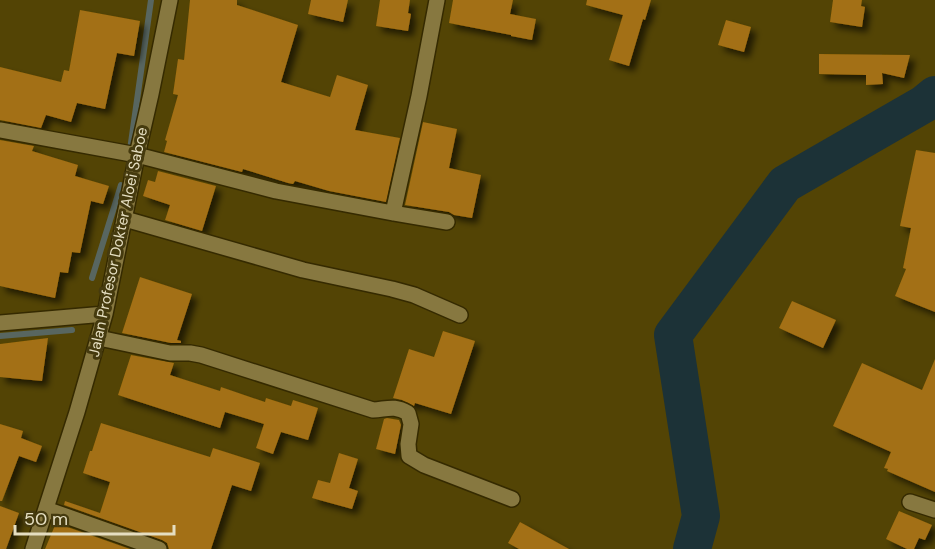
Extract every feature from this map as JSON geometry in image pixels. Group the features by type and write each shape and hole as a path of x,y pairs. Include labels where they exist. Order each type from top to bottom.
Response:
{"street":[{"path":"393,213 437,0"},
{"name":"Jalan Profesor Dokter Aloei Saboe","path":"33,549 105,314 169,4"},
{"path":"0,130 137,155 276,191 447,222"},
{"path":"125,219 303,270 392,288 460,315"},
{"path":"0,323 105,314"},
{"path":"99,338 170,353 201,355 373,410 385,407 402,410 408,413 411,424 409,456 424,465 512,499"},
{"path":"910,502 935,510"},
{"path":"46,509 159,549"}],"building":[{"path":"190,0 237,0 237,5 298,25 281,82 330,97 337,75 368,85 355,130 400,138 386,202 329,191 295,181 293,184 288,183 243,169 242,172 164,152 167,141 165,140 178,95 173,94 178,59 184,60"},
{"path":"311,0 348,0 343,22 308,14"},
{"path":"380,0 410,0 408,13 411,14 408,31 376,26"},
{"path":"453,0 513,0 510,14 536,19 532,40 449,23"},
{"path":"587,0 651,0 629,66 609,60 623,15 586,5"},
{"path":"833,0 862,0 861,6 865,7 862,27 830,22"},
{"path":"80,10 140,21 134,56 117,53 105,109 77,103 71,122 46,115 41,128 0,120 0,67 61,82 64,70 69,71"},
{"path":"726,20 751,27 744,52 718,45"},
{"path":"819,54 910,55 904,78 882,73 883,84 866,85 866,75 819,74"},
{"path":"423,122 457,129 449,168 481,175 472,218 405,205"},
{"path":"0,140 34,146 32,151 78,165 75,176 109,186 103,204 91,201 80,253 72,252 68,273 60,272 55,298 0,286"},
{"path":"916,150 935,153 935,312 895,296 906,269 903,268 911,228 900,226"},
{"path":"158,171 216,186 202,231 165,220 170,205 143,196 148,180 155,182"},
{"path":"140,277 192,294 177,340 181,343 122,333"},
{"path":"792,301 836,320 823,348 779,328"},
{"path":"443,331 475,341 451,414 415,403 414,406 393,398 409,349 434,357"},
{"path":"48,338 42,381 0,377 0,344"},
{"path":"131,355 174,363 170,375 220,391 221,387 265,402 266,398 291,406 293,400 318,408 308,440 281,432 273,454 256,448 264,424 225,412 220,428 118,395"},
{"path":"935,359 935,492 887,471 888,469 884,468 891,452 833,426 862,363 922,390"},
{"path":"384,419 399,420 401,425 395,454 376,449"},
{"path":"101,423 210,457 213,448 260,463 251,491 232,485 211,549 169,549 167,543 162,540 64,505 65,501 100,513 110,482 83,473"},
{"path":"0,424 23,431 21,438 42,446 36,462 19,456 2,501 0,501"},
{"path":"339,453 358,459 349,488 358,491 352,509 312,498 318,480 330,483"},
{"path":"0,506 19,513 6,549 0,549"},
{"path":"899,511 932,525 925,540 919,538 914,549 907,549 886,539"},
{"path":"520,522 569,549 519,549 508,543"},
{"path":"56,523 130,549 45,549"}],"waterway":[{"path":"130,150 151,0"},
{"path":"692,549 701,516 673,335 785,184 924,104 935,95"},
{"path":"92,278 121,185"},
{"path":"0,336 72,330"}]}
